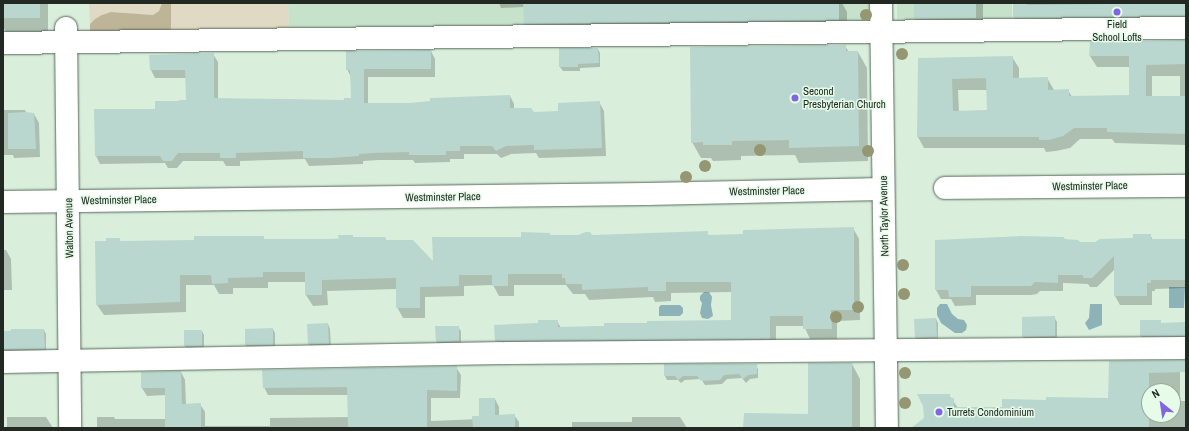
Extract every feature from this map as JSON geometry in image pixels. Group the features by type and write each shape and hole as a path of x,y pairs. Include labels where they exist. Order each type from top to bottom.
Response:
{"street":[{"name":"North Taylor Avenue","path":"881,3 887,428"},
{"path":"3,43 66,35 881,32 1186,28"},
{"name":"Walton Avenue","path":"66,35 69,200 70,428"},
{"name":"Westminster Place","path":"945,188 1186,186"},
{"name":"Westminster Place","path":"3,202 647,194 883,189"},
{"path":"3,362 500,354 1186,348"}],"shaded area":[{"path":"89,3 162,3 159,11 153,15 111,12 95,19 90,24"},
{"path":"162,3 171,3 171,34 90,35 90,24 102,15 111,12 153,15 159,11"},
{"path":"171,3 288,3 289,33 171,34"},
{"path":"288,3 869,3 869,23 289,33"},
{"path":"897,3 1012,3 1012,24 897,25"}],"water":[{"path":"1169,287 1185,287 1184,308 1169,308"},
{"path":"704,292 709,292 712,297 711,305 713,316 708,319 702,318 700,313 702,303 700,296"},
{"path":"940,304 947,304 952,314 958,319 964,320 967,325 966,330 962,333 955,333 941,323 937,315 937,308"},
{"path":"1090,304 1102,304 1102,325 1089,330 1085,323 1089,318"},
{"path":"661,305 680,305 683,308 683,313 680,316 659,316 659,307"}],"building":[{"path":"3,3 40,3 40,18 3,18"},
{"path":"523,3 839,3 839,20 524,24"},
{"path":"914,3 976,3 976,18 914,19"},
{"path":"1013,3 1027,3 1027,5 1186,3 1186,16 1013,18"},
{"path":"1186,40 1186,64 1146,65 1146,96 1186,96 1186,134 1107,132 1107,128 1074,128 1063,136 1049,140 1039,140 1039,137 917,137 918,58 1013,56 1013,78 1048,77 1048,90 1069,89 1069,96 1129,95 1129,56 1089,56 1090,42","holes":["986,78 987,110 953,111 952,79"]},
{"name":"Second Presbyterian Church","path":"846,45 846,51 858,51 859,146 789,148 789,140 732,141 732,145 703,145 703,142 691,143 690,47"},
{"path":"559,48 598,48 599,63 578,64 578,67 559,67"},
{"path":"431,50 431,69 364,69 364,103 409,103 430,101 430,98 510,95 510,108 531,108 534,112 558,111 558,103 600,101 602,148 534,150 534,145 506,146 496,151 492,146 460,146 460,151 446,151 446,155 409,155 409,152 359,154 359,156 331,158 303,158 303,151 236,153 236,158 220,158 220,153 178,153 172,161 163,161 160,156 95,156 94,109 155,109 155,101 186,100 185,70 150,70 149,55 214,53 214,98 344,100 344,98 351,98 350,70 346,70 346,51"},
{"path":"8,113 34,113 36,149 8,149"},
{"path":"854,227 854,310 831,310 832,329 803,329 803,316 770,316 770,339 495,341 494,325 538,323 538,320 558,320 558,327 604,326 604,323 647,323 647,321 731,320 731,282 666,282 666,291 648,291 648,287 582,290 582,284 566,284 565,278 562,278 562,274 508,274 508,286 492,286 492,275 459,275 459,286 420,287 420,308 396,308 396,278 322,280 322,295 305,295 305,272 263,272 263,277 228,278 228,283 212,284 211,275 180,275 180,302 96,305 95,241 106,241 106,238 120,238 120,241 194,240 194,236 264,236 264,239 339,239 338,235 353,235 353,237 385,237 386,240 413,240 433,261 432,237 521,237 521,232 550,233 550,235 578,235 590,232 592,235 708,231 708,235 743,234 743,230"},
{"path":"1133,234 1151,234 1151,239 1186,239 1186,280 1151,280 1151,283 1147,283 1147,296 1114,296 1114,256 1092,278 1084,278 1082,275 1058,275 1058,283 1035,282 1031,286 971,286 971,297 949,297 948,290 935,290 935,240 1021,236 1064,237 1064,239 1078,240 1080,242 1095,242 1100,239 1133,238"},
{"path":"1055,316 1055,336 1022,337 1022,317"},
{"path":"936,318 937,337 915,338 914,319"},
{"path":"1140,320 1161,320 1161,323 1186,322 1186,336 1140,336"},
{"path":"328,323 329,344 308,344 307,324"},
{"path":"435,326 459,326 459,341 436,342"},
{"path":"273,328 273,345 245,345 245,329"},
{"path":"11,329 44,329 45,349 3,349 3,331 11,331"},
{"path":"184,330 202,330 202,346 184,346"},
{"path":"1186,360 1186,372 1149,373 1149,383 1141,383 1141,423 1149,423 1149,428 911,428 924,418 923,406 917,394 950,394 950,398 954,398 954,407 1002,407 1002,399 1046,400 1046,397 1108,398 1109,361"},
{"path":"808,363 852,363 852,428 743,428 744,413 808,414"},
{"path":"664,364 757,364 757,374 748,375 743,379 739,374 724,375 720,380 701,381 697,376 683,376 678,380 675,376 664,376"},
{"path":"457,366 457,391 427,390 427,428 348,428 347,387 263,388 262,370"},
{"path":"181,371 182,404 201,403 201,428 165,428 165,388 141,388 141,372"},
{"path":"479,398 495,398 495,415 515,414 515,428 473,428 472,416 479,416"}],"place":[{"name":"Field School Lofts","path":"1117,12"},
{"name":"Second Presbyterian Church","path":"795,98"},
{"name":"Turrets Condominium","path":"939,412"}]}
